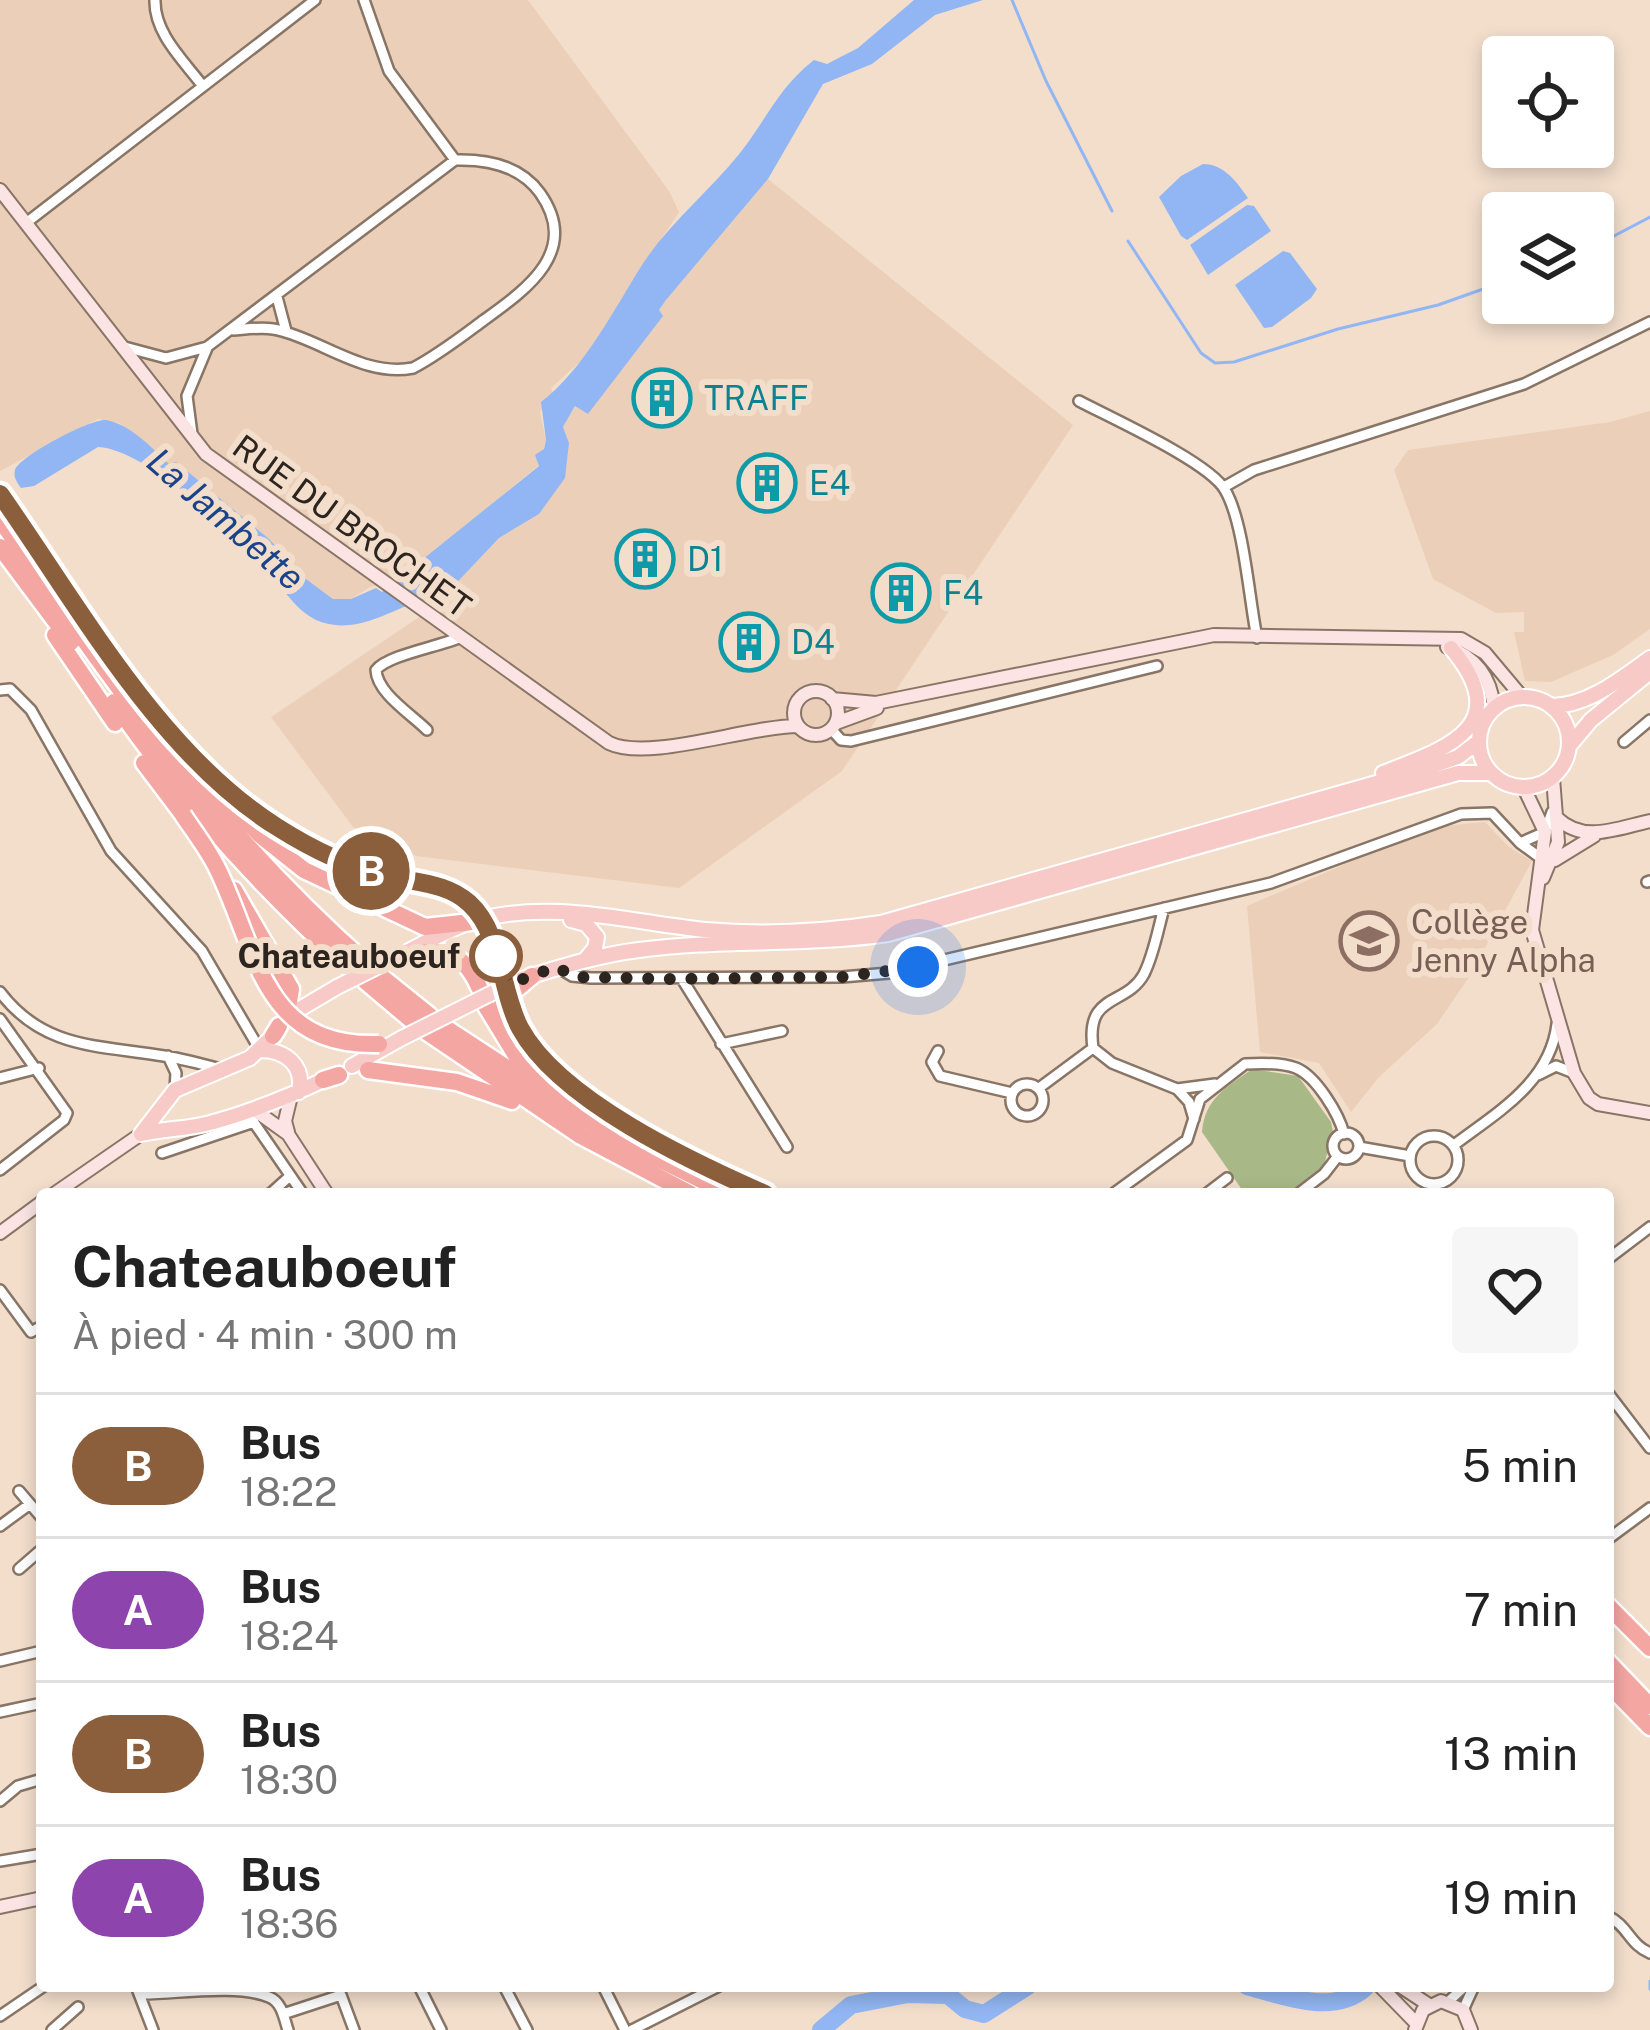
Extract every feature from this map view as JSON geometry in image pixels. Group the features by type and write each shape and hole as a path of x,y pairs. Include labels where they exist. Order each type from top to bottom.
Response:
{"highway":[{"path":"0,519 89,650 210,807 366,973"},
{"path":"0,547 63,649 220,862 290,989 291,1011"},
{"path":"0,547 138,738 291,912 429,1024 581,1136"},
{"path":"89,650 152,723 287,858 415,923 433,928 471,922"},
{"path":"183,815 217,868 278,1005 306,1029 326,1038 379,1043 400,1039"},
{"path":"393,959 446,952 467,965 479,988"},
{"path":"532,976 513,986 501,1004 506,1025 548,1076 698,1188"},
{"path":"486,1006 505,1041 528,1069 610,1124"},
{"path":"429,1024 697,1188"},
{"path":"343,1073 488,1089 697,1188"},
{"path":"1614,1612 1650,1648"},
{"path":"1614,1668 1650,1703"},
{"path":"1614,1690 1650,1726"}],"main road":[{"name":"RUE DU BROCHET","path":"0,190 193,440 219,466 618,747 657,748 765,726 798,726"},
{"path":"877,706 832,699 822,692 810,692 795,705 798,726 814,735 877,706 1190,638 1443,643 1461,639 1477,647 1522,697 1551,706 1574,704 1650,658"},
{"path":"1443,643 1470,657 1482,670 1494,708"},
{"path":"1287,808 1459,740 1474,717 1476,694 1469,671 1443,643"},
{"path":"1522,697 1494,708 1479,741 1491,773 1524,788 1553,778 1562,769 1570,745 1591,720 1650,672"},
{"path":"832,699 838,710 834,726"},
{"name":"RUE DU BROCHET","path":"765,726 795,705"},
{"path":"1551,706 1565,723 1570,745"},
{"path":"291,1011 471,922 493,917 537,911 745,932 841,929 910,916 1451,760 1479,741"},
{"path":"532,976 586,959 641,950 799,944 888,934 1458,773 1491,773"},
{"path":"1553,778 1558,842 1533,904 1532,930 1557,1019 1574,1073 1589,1098 1598,1104 1650,1113"},
{"path":"1524,788 1544,832 1547,860"},
{"path":"1555,812 1580,833 1650,821"},
{"path":"1547,860 1600,832"},
{"path":"537,911 590,927 597,943 586,959"},
{"path":"141,1134 251,1114 513,986"},
{"path":"63,1188 141,1134 171,1096 260,1050 277,1030"},
{"path":"260,1050 279,1052 300,1074 285,1121 288,1134 323,1188"},
{"path":"171,1096 169,1114 186,1126"},
{"path":"251,1114 288,1134"},
{"path":"0,1233 36,1206"},
{"path":"0,1907 36,1899"},
{"path":"1385,1992 1416,2026 1429,2005"},
{"path":"1409,1992 1429,2005 1448,2002 1488,2030"}],"street":[{"path":"155,0 161,30 202,85"},
{"path":"26,223 315,0"},
{"path":"364,0 389,71 455,160"},
{"path":"121,346 166,358 207,347 455,160 490,162 513,170 540,194 555,231 550,258 529,286 432,358 394,372 286,332 233,330"},
{"path":"277,297 286,332"},
{"path":"1224,487 1254,470 1524,384 1650,322"},
{"path":"193,440 188,396 207,347"},
{"path":"1079,401 1205,471 1224,487 1256,637"},
{"path":"427,730 376,680 376,670 390,658 420,653 460,637"},
{"path":"834,726 841,740 858,740 1157,666"},
{"path":"0,690 10,689 31,710 111,851 202,951 260,1050"},
{"path":"1624,742 1650,720"},
{"path":"1520,843 1544,832 1555,812"},
{"path":"556,967 576,977 682,979 889,973 1271,883 1461,814 1492,813 1520,843 1547,860"},
{"path":"1039,1088 1093,1048 1097,1012 1138,981 1164,908"},
{"path":"1138,913 1156,937"},
{"path":"682,979 787,1147"},
{"path":"0,992 20,1014 74,1043 224,1069"},
{"path":"0,1019 39,1068 67,1117 0,1170"},
{"path":"1454,1145 1538,1075 1554,1040 1557,1019"},
{"path":"721,1044 782,1031"},
{"path":"1093,1048 1112,1063 1177,1089 1189,1102 1194,1119"},
{"path":"938,1051 932,1062 940,1076 1012,1094"},
{"path":"168,1056 176,1073 171,1096"},
{"path":"1121,1188 1187,1140 1200,1099 1251,1063 1297,1069 1306,1075 1344,1133 1354,1137 1359,1147"},
{"path":"1538,1075 1556,1066 1574,1073"},
{"path":"0,1078 39,1068"},
{"path":"1024,1084 1039,1088 1043,1103 1033,1115 1017,1113 1012,1094 1024,1084"},
{"path":"1177,1089 1216,1084"},
{"path":"161,1153 251,1114 299,1188"},
{"path":"1338,1156 1333,1145 1344,1133"},
{"path":"1430,1188 1413,1172 1410,1156 1417,1142 1432,1135 1454,1145 1459,1159 1455,1173 1433,1188"},
{"path":"1359,1147 1410,1156"},
{"path":"1338,1156 1351,1158 1359,1147"},
{"path":"1306,1188 1338,1156"},
{"path":"277,1188 290,1176"},
{"path":"1214,1188 1227,1178"},
{"path":"1614,1254 1650,1227"},
{"path":"0,1290 31,1333 36,1330"},
{"path":"1614,1401 1650,1448"},
{"path":"20,1491 36,1511"},
{"path":"0,1526 30,1504"},
{"path":"1614,1535 1650,1508"},
{"path":"19,1569 36,1555"},
{"path":"0,1661 36,1652"},
{"path":"0,1712 36,1703"},
{"path":"0,1801 18,1786 36,1781"},
{"path":"0,1861 36,1855"},
{"path":"1614,1920 1626,1927 1636,1947 1650,1953"},
{"path":"0,2016 36,1991"},
{"path":"139,1992 153,2030"},
{"path":"250,1992 280,2006 288,2030"},
{"path":"422,1992 441,2030"},
{"path":"507,1992 526,2030"},
{"path":"606,1992 628,2030 707,1992"},
{"path":"1448,2002 1459,1992"},
{"path":"283,2014 341,1995 354,2030"},
{"path":"52,2030 78,2007"}],"shaded area":[{"path":"0,0 528,0 669,191 679,212 584,358 551,388 553,393 540,412 546,440 539,465 403,577 370,587 351,599 333,599 306,579 269,539 119,423 98,419 0,471"},
{"path":"768,179 1073,425 842,771 679,888 416,856 353,827 271,717 431,609 499,538 539,514 569,443 563,427 576,405 588,414 666,300"},
{"path":"1650,411 1650,629 1613,655 1551,682 1525,681 1514,632 1524,632 1524,612 1496,613 1433,579 1394,470 1408,450 1610,422"},
{"name":"Collège Jenny Alpha","path":"1485,822 1509,847 1532,861 1469,977 1437,1024 1379,1077 1351,1112 1319,1063 1260,1052 1247,906 1432,827"}],"green space":[{"path":"1252,1069 1298,1076 1331,1122 1333,1132 1323,1169 1295,1188 1241,1188 1202,1132 1207,1110"}],"water":[{"name":"La Jambette","path":"914,0 983,0 935,15 872,64 823,84 768,179 666,300 659,310 663,316 588,414 575,406 563,427 569,443 565,478 539,514 499,538 445,595 354,625 321,622 301,610 224,525 137,460 98,447 34,486 21,488 17,482 19,464 42,448 86,425 115,422 169,464 176,462 333,599 351,599 376,588 382,592 539,466 535,455 544,449 546,440 541,402 584,357 653,250 740,153 791,82 814,60 827,64 858,48"},
{"path":"1203,164 1224,171 1248,198 1187,240 1159,197 1181,176"},
{"path":"1247,205 1254,206 1271,231 1208,275 1190,245"},
{"path":"1283,251 1290,253 1317,289 1272,327 1264,328 1235,285"}],"waterway":[{"path":"1012,0 1046,81 1112,211"},
{"path":"1614,236 1650,217"},
{"path":"1128,241 1201,353 1215,363 1234,362 1482,289"},
{"path":"1650,1981 1650,1989"},
{"path":"821,2030 851,2005 908,1994 948,1995 965,2009 984,2014 1019,1992"},
{"path":"1270,1992 1323,2002 1358,1992"}],"bus line":[{"name":"B","path":"0,494 137,689 170,731 232,794 313,849 382,875 443,887 467,901 487,929 513,1014 548,1064 665,1147 752,1188"}],"place":[{"name":"TRAFF","path":"662,398"},
{"name":"E4","path":"767,483"},
{"name":"D1","path":"645,559"},
{"name":"F4","path":"901,593"},
{"name":"D4","path":"749,642"},
{"name":"Collège Jenny Alpha","path":"1369,941"},
{"name":"Chateauboeuf","path":"496,956"}],"route":[{"path":"496,956 512,983 556,967 576,977 669,979 842,977 918,967"}]}
